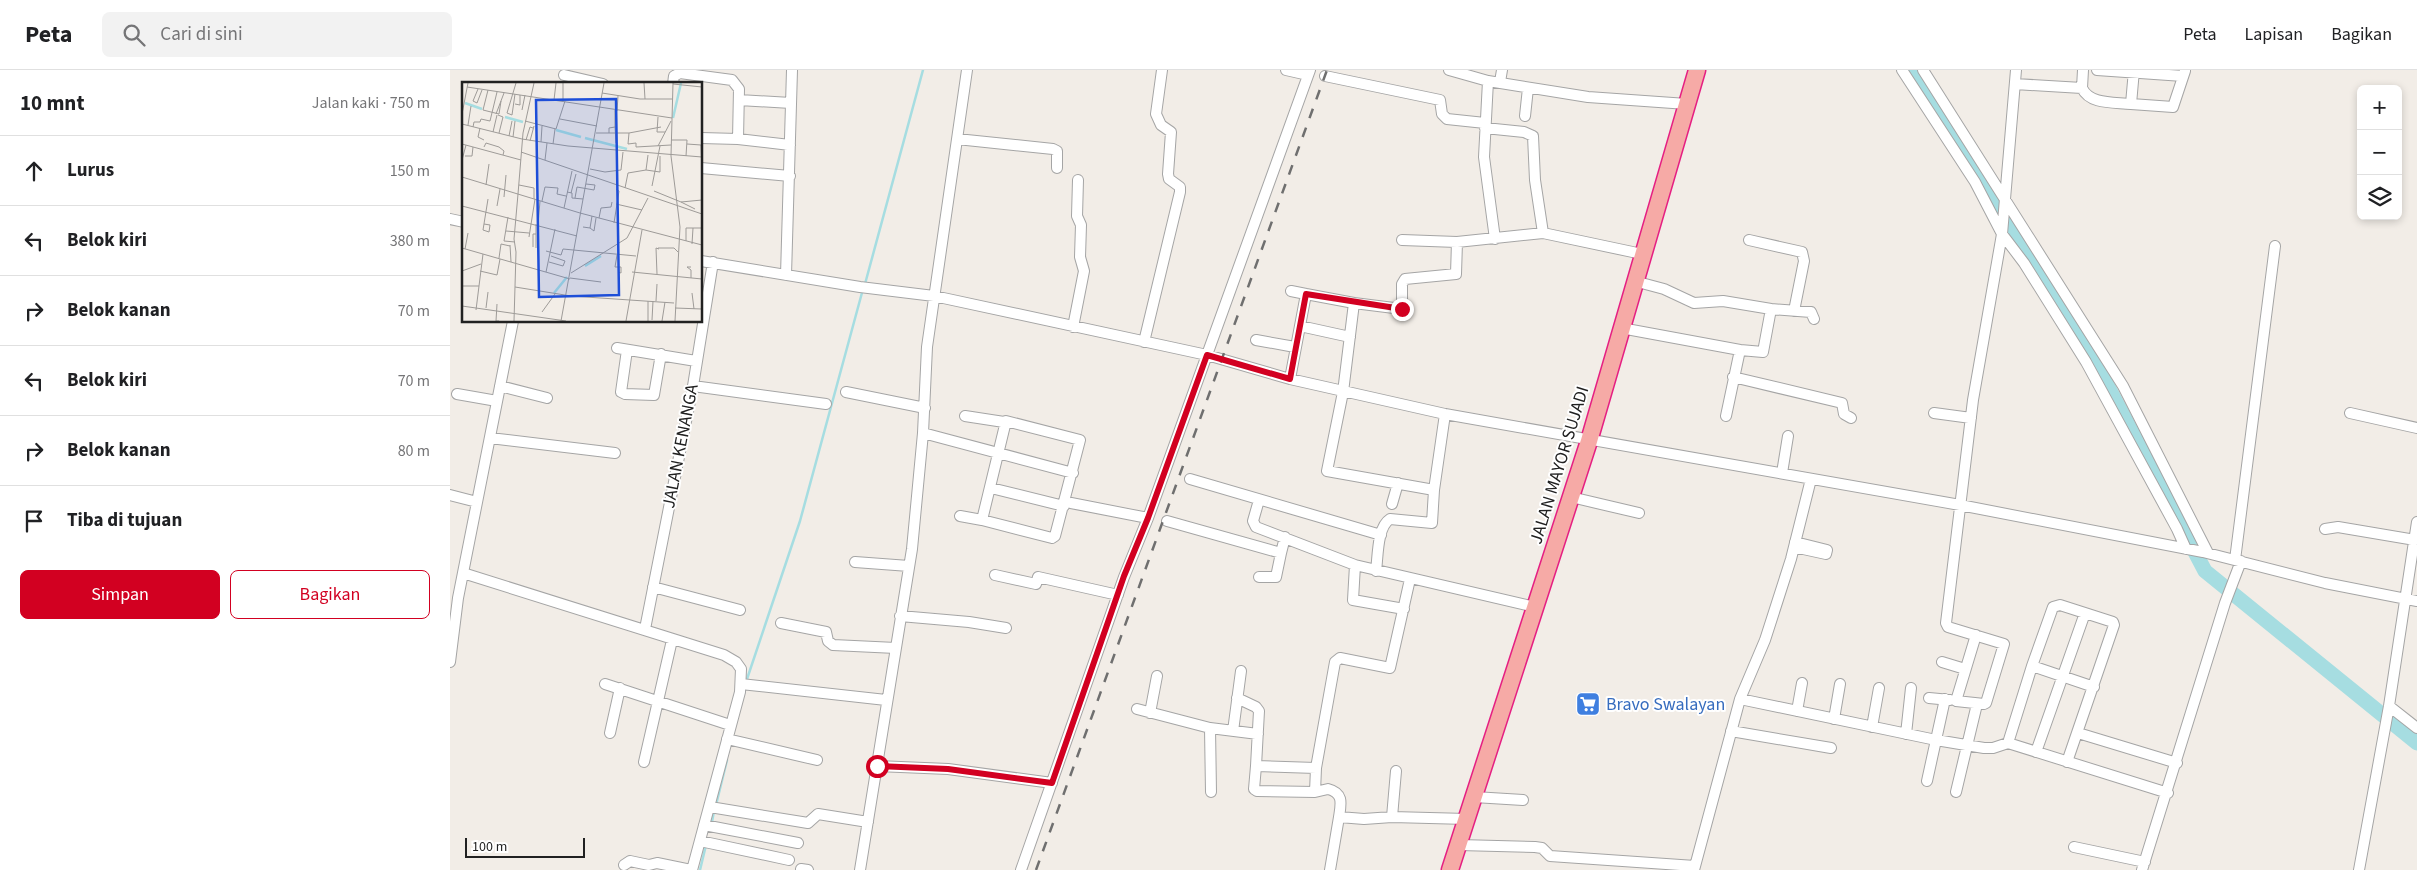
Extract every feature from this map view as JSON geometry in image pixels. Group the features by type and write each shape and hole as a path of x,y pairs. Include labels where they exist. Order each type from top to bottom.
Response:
{"highway":[{"name":"JALAN MAYOR SUJADI","path":"1450,870 1589,441 1634,281 1697,70"}],"street":[{"path":"786,275 792,70"},
{"path":"860,870 909,566 923,433 928,347 967,70"},
{"path":"1144,342 1180,192 1180,186 1169,179 1168,174 1172,132 1161,125 1156,114 1162,70"},
{"path":"1021,870 1118,595 1148,518 1309,73 1286,70"},
{"path":"1350,81 1353,70"},
{"path":"1449,70 1528,88 1616,101 1687,104"},
{"path":"1500,82 1502,70"},
{"path":"1902,70 1975,182 2001,232 2024,263 2086,362 2187,549"},
{"path":"1923,70 2004,202 2090,331 2123,386 2205,553"},
{"path":"1929,698 1977,704 1986,703 2005,646 1948,627 1946,623 1971,418 2001,232 2016,70"},
{"path":"2084,70 2082,88 2085,95 2091,99 2131,104 2173,106 2184,73 2097,70"},
{"path":"2131,104 2134,71"},
{"path":"674,82 676,74 726,74 739,89 738,139"},
{"path":"564,76 593,82"},
{"path":"1325,76 1440,100 1442,114 1447,119 1524,132 1532,136 1535,180 1543,233"},
{"path":"1488,80 1484,157 1495,239"},
{"path":"2015,84 2082,88"},
{"path":"1525,116 1528,88"},
{"path":"739,100 791,102"},
{"path":"702,138 738,139 790,145"},
{"path":"957,139 1053,149 1057,151 1057,168"},
{"path":"702,168 790,176"},
{"path":"1074,327 1084,271 1080,257 1081,225 1077,216 1078,180"},
{"path":"1402,240 1457,242 1543,233 1642,254"},
{"path":"1749,240 1802,252 1804,261 1794,311"},
{"path":"1291,291 1354,303 1402,309 1402,284 1405,279 1456,274 1457,242"},
{"path":"2074,847 2143,866 2168,793 2225,603 2233,584 2238,560 2275,246"},
{"path":"702,261 863,287 934,296 1207,355 1290,379 1445,414 1589,441 1960,505 2187,549 2326,583 2412,600"},
{"name":"JALAN KENANGA","path":"645,629 693,386 713,262"},
{"path":"1634,281 1664,289 1694,303 1723,301 1771,309 1811,312 1814,319"},
{"path":"1290,379 1306,294"},
{"path":"1354,303 1343,392 1327,471 1434,490"},
{"path":"1621,328 1740,350 1763,352 1771,309"},
{"path":"450,662 454,597 463,573 513,322"},
{"path":"1300,326 1350,336"},
{"path":"1256,340 1295,347"},
{"path":"661,354 654,395 624,394 621,392 622,349 661,354 696,361"},
{"path":"1726,416 1740,350"},
{"path":"1733,377 1842,403 1844,414 1851,418"},
{"path":"500,386 547,398"},
{"path":"693,386 826,404"},
{"path":"846,392 925,408"},
{"path":"457,394 497,401"},
{"path":"1934,413 1971,418"},
{"path":"1376,571 1384,524 1390,519 1432,523 1434,490 1445,414"},
{"path":"2350,414 2417,428"},
{"path":"960,516 1052,538 1055,536 1067,504 1079,438 965,416"},
{"path":"982,520 991,488 1004,422"},
{"path":"923,433 1073,473"},
{"path":"1782,473 1788,436"},
{"path":"490,438 615,453"},
{"path":"1190,479 1381,535"},
{"path":"1459,844 1535,846 1542,848 1550,856 1694,868 1740,699 1765,640 1795,544 1811,479"},
{"path":"1392,504 1398,483"},
{"path":"991,488 1148,518"},
{"path":"450,495 477,502"},
{"path":"1571,497 1639,514"},
{"path":"1259,500 1253,525 1355,565 1535,607"},
{"path":"1167,521 1281,553"},
{"path":"2359,870 2386,722 2412,600 2417,522"},
{"path":"2324,529 2338,527 2415,540"},
{"path":"1259,578 1276,578 1285,537"},
{"path":"855,562 909,566"},
{"path":"1355,565 1353,600 1404,609"},
{"path":"463,573 724,655 736,662 741,668 744,684 730,725 711,826 706,843 691,870 657,863 649,865 630,860 624,865"},
{"path":"995,575 1036,584 1039,573 1118,595"},
{"path":"1315,792 1316,768 1335,662 1340,658 1390,668 1410,579"},
{"path":"653,587 740,610"},
{"path":"2008,743 2053,607 2060,605 2085,613 2114,623 2094,687 2067,762"},
{"path":"2036,752 2085,613"},
{"path":"900,616 969,622 1006,628"},
{"path":"780,623 826,632 828,641 832,645 896,648"},
{"path":"1956,701 1976,635"},
{"path":"644,762 672,640"},
{"path":"1942,662 1965,669"},
{"path":"2032,666 2094,687"},
{"path":"1233,730 1241,671"},
{"path":"1150,712 1157,676"},
{"path":"1797,711 1802,683"},
{"path":"605,684 659,700 730,725"},
{"path":"744,684 886,700"},
{"path":"1834,719 1840,684"},
{"path":"610,733 620,688"},
{"path":"1872,727 1880,688"},
{"path":"1906,734 1911,688"},
{"path":"1237,698 1256,707 1259,711 1255,790 1315,792 1328,789 1339,794 1342,800 1330,870"},
{"path":"1740,699 1936,740 1993,748 2008,743 2168,793"},
{"path":"1927,781 1944,700"},
{"path":"1956,792 1977,704"},
{"path":"2389,707 2417,728"},
{"path":"1138,709 1210,728 1258,734"},
{"path":"1210,728 1211,792"},
{"path":"1731,731 1831,748"},
{"path":"2078,733 2177,763"},
{"path":"727,739 817,760"},
{"path":"877,766 948,769 1052,783"},
{"path":"1256,766 1316,768"},
{"path":"1392,817 1396,771"},
{"path":"1474,797 1523,800"},
{"path":"715,807 808,823 818,814 868,822"},
{"path":"1339,817 1364,819 1392,817 1467,819"},
{"path":"711,826 798,843"},
{"path":"706,843 789,860"}],"waterway":[{"path":"865,284 923,70"},
{"path":"1909,70 2077,328 2205,571 2417,743"},
{"path":"746,682 800,521 863,289"},
{"path":"716,805 727,760"},
{"path":"712,822 714,811"},
{"path":"700,870 706,845"}],"railway":[{"path":"1036,870 1327,70"}],"place":[{"name":"Bravo Swalayan","path":"1588,704"}],"route":[{"path":"877,766 916,766 948,769 1052,783 1124,576 1148,518 1207,355 1290,379 1306,294 1402,309"}]}
